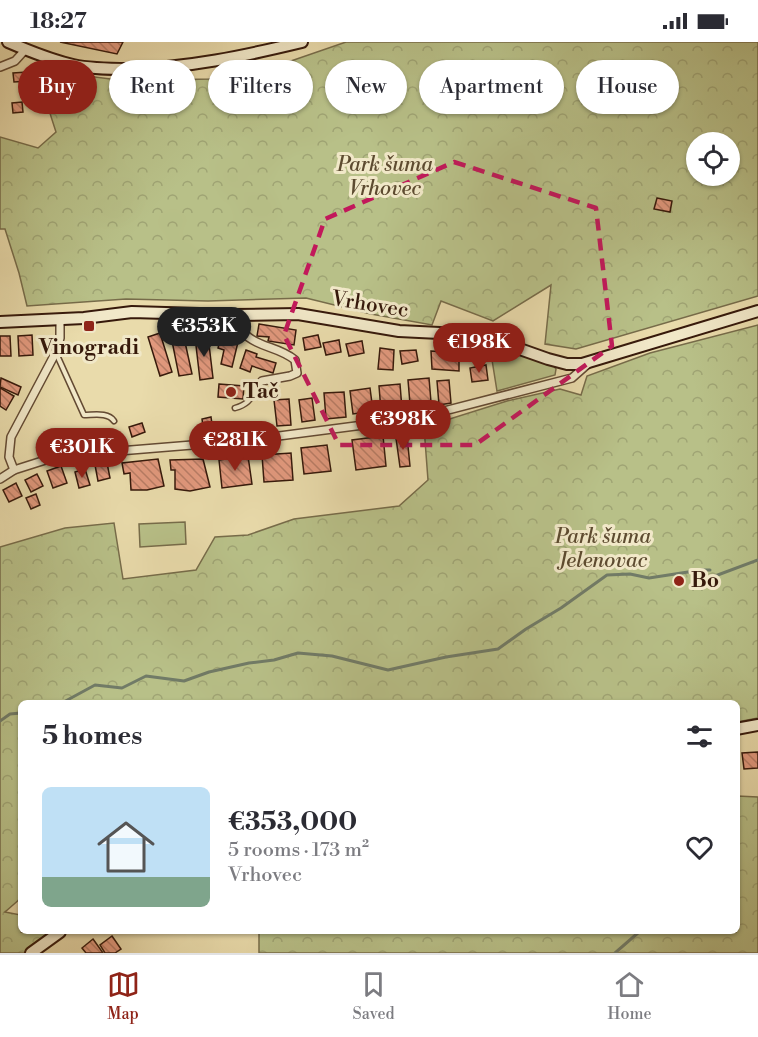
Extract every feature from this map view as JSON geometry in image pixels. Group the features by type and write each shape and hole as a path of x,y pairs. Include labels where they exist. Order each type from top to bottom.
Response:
{"street":[{"path":"8,42 62,62 84,66 148,68 187,66 302,42"},
{"path":"0,67 15,62 25,50"},
{"name":"Vrhovec","path":"0,322 132,312 298,314 399,331 480,335 562,363 590,362 758,311"},
{"path":"234,315 237,324 255,342 295,360 297,373 262,381"},
{"path":"15,470 9,457 11,437 56,352 60,338 60,319"},
{"path":"0,479 15,470 58,456 241,441 417,418 560,381 578,374 590,362"},
{"path":"560,381 564,374 562,363"},
{"path":"740,728 758,725"},
{"path":"31,953 57,934"}],"lane":[{"path":"56,352 84,415 111,417 114,422"},
{"path":"235,408 251,400 262,381"}],"highlighted area":[{"path":"454,162 596,208 612,346 475,445 339,445 284,335 325,219"}],"green space":[{"name":"Park šuma Vrhovec","path":"346,42 758,42 758,296 576,349 545,344 551,285 493,321 441,301 432,325 371,314 306,298 208,301 126,299 27,306 5,229 0,229 0,137 38,148 56,132 50,114 97,114 97,77 109,79 109,114 196,114 196,79 208,79 208,114 313,114 313,60 294,60"},
{"name":"Park šuma Jelenovac","path":"758,325 758,718 740,721 740,700 18,700 18,901 5,912 18,914 18,934 50,934 49,938 25,953 0,953 0,547 65,528 114,523 123,579 196,570 215,537 248,535 294,519 399,506 428,480 424,427 507,401 560,389 581,395 587,376 650,353"},
{"path":"489,341 554,366 555,375 497,391"},
{"path":"185,522 186,544 140,547 139,524"},
{"path":"740,796 758,797 758,953 259,953 259,934 740,934"}],"building":[{"path":"60,42 123,42 117,54"},
{"path":"13,73 18,73 18,82 14,82"},
{"path":"18,102 18,112 13,113 12,103"},
{"path":"657,198 672,201 670,212 654,209"},
{"path":"259,324 296,330 294,345 268,341 269,337 257,336"},
{"path":"160,333 172,372 160,376 148,337"},
{"path":"183,333 192,374 179,376 171,336"},
{"path":"222,333 235,336 234,341 238,342 232,367 221,364 224,350 218,348"},
{"path":"32,335 33,355 19,356 18,336"},
{"path":"318,335 321,347 305,350 303,338"},
{"path":"0,336 10,336 11,356 0,356"},
{"path":"208,336 213,378 200,380 195,337"},
{"path":"339,340 341,352 326,355 323,343"},
{"path":"362,341 364,353 349,356 346,344"},
{"path":"380,348 394,350 393,370 378,369"},
{"path":"246,350 257,354 256,357 276,363 273,373 252,366 250,372 240,368"},
{"path":"416,350 418,361 402,364 400,351"},
{"path":"431,351 459,353 459,371 432,369"},
{"path":"486,365 488,380 472,382 470,368"},
{"path":"1,378 21,387 18,395 0,387"},
{"path":"429,378 431,402 410,404 408,380"},
{"path":"449,380 451,403 439,405 437,381"},
{"name":"Tač","path":"219,384 244,386 243,399 218,397"},
{"path":"400,384 402,409 381,411 379,386"},
{"path":"0,388 14,396 6,410 0,406"},
{"path":"370,388 373,411 353,414 350,391"},
{"path":"344,392 346,417 326,419 324,393"},
{"path":"312,398 315,420 302,422 299,400"},
{"path":"289,399 291,425 277,426 274,400"},
{"path":"211,417 214,438 205,439 202,419"},
{"path":"142,423 145,432 132,437 129,427"},
{"path":"108,429 113,440 96,447 92,437"},
{"path":"383,436 386,466 356,470 352,440"},
{"path":"407,436 410,466 400,467 396,438"},
{"path":"327,445 331,471 304,474 301,448"},
{"path":"291,453 293,480 264,482 262,455"},
{"path":"248,456 252,484 222,488 219,460"},
{"path":"158,459 164,486 147,490 131,490 130,473 124,474 122,463"},
{"path":"203,459 210,487 190,491 175,489 175,470 171,470 170,460"},
{"path":"107,463 110,478 98,481 95,465"},
{"path":"61,466 67,483 53,488 47,471"},
{"path":"85,469 90,485 79,488 75,472"},
{"path":"37,474 43,486 31,492 25,480"},
{"path":"16,483 22,496 9,502 3,490"},
{"path":"36,494 40,505 31,509 26,498"},
{"path":"758,752 758,768 744,769 742,753"},
{"path":"112,936 121,949 115,953 105,953 100,945"},
{"path":"93,939 103,953 86,953 82,948"}],"waterway":[{"path":"715,576 758,560"},
{"path":"67,700 95,685 122,688 146,676 184,681 209,672 274,660 298,653 332,656 388,670 446,657 498,649 607,575 630,574 649,578 710,570"},
{"path":"0,721 10,714 18,713"},
{"path":"615,953 637,934"}],"place":[{"name":"Vinogradi","path":"89,326"},
{"name":"Tač","path":"231,392"},
{"name":"Bo","path":"679,581"}]}
